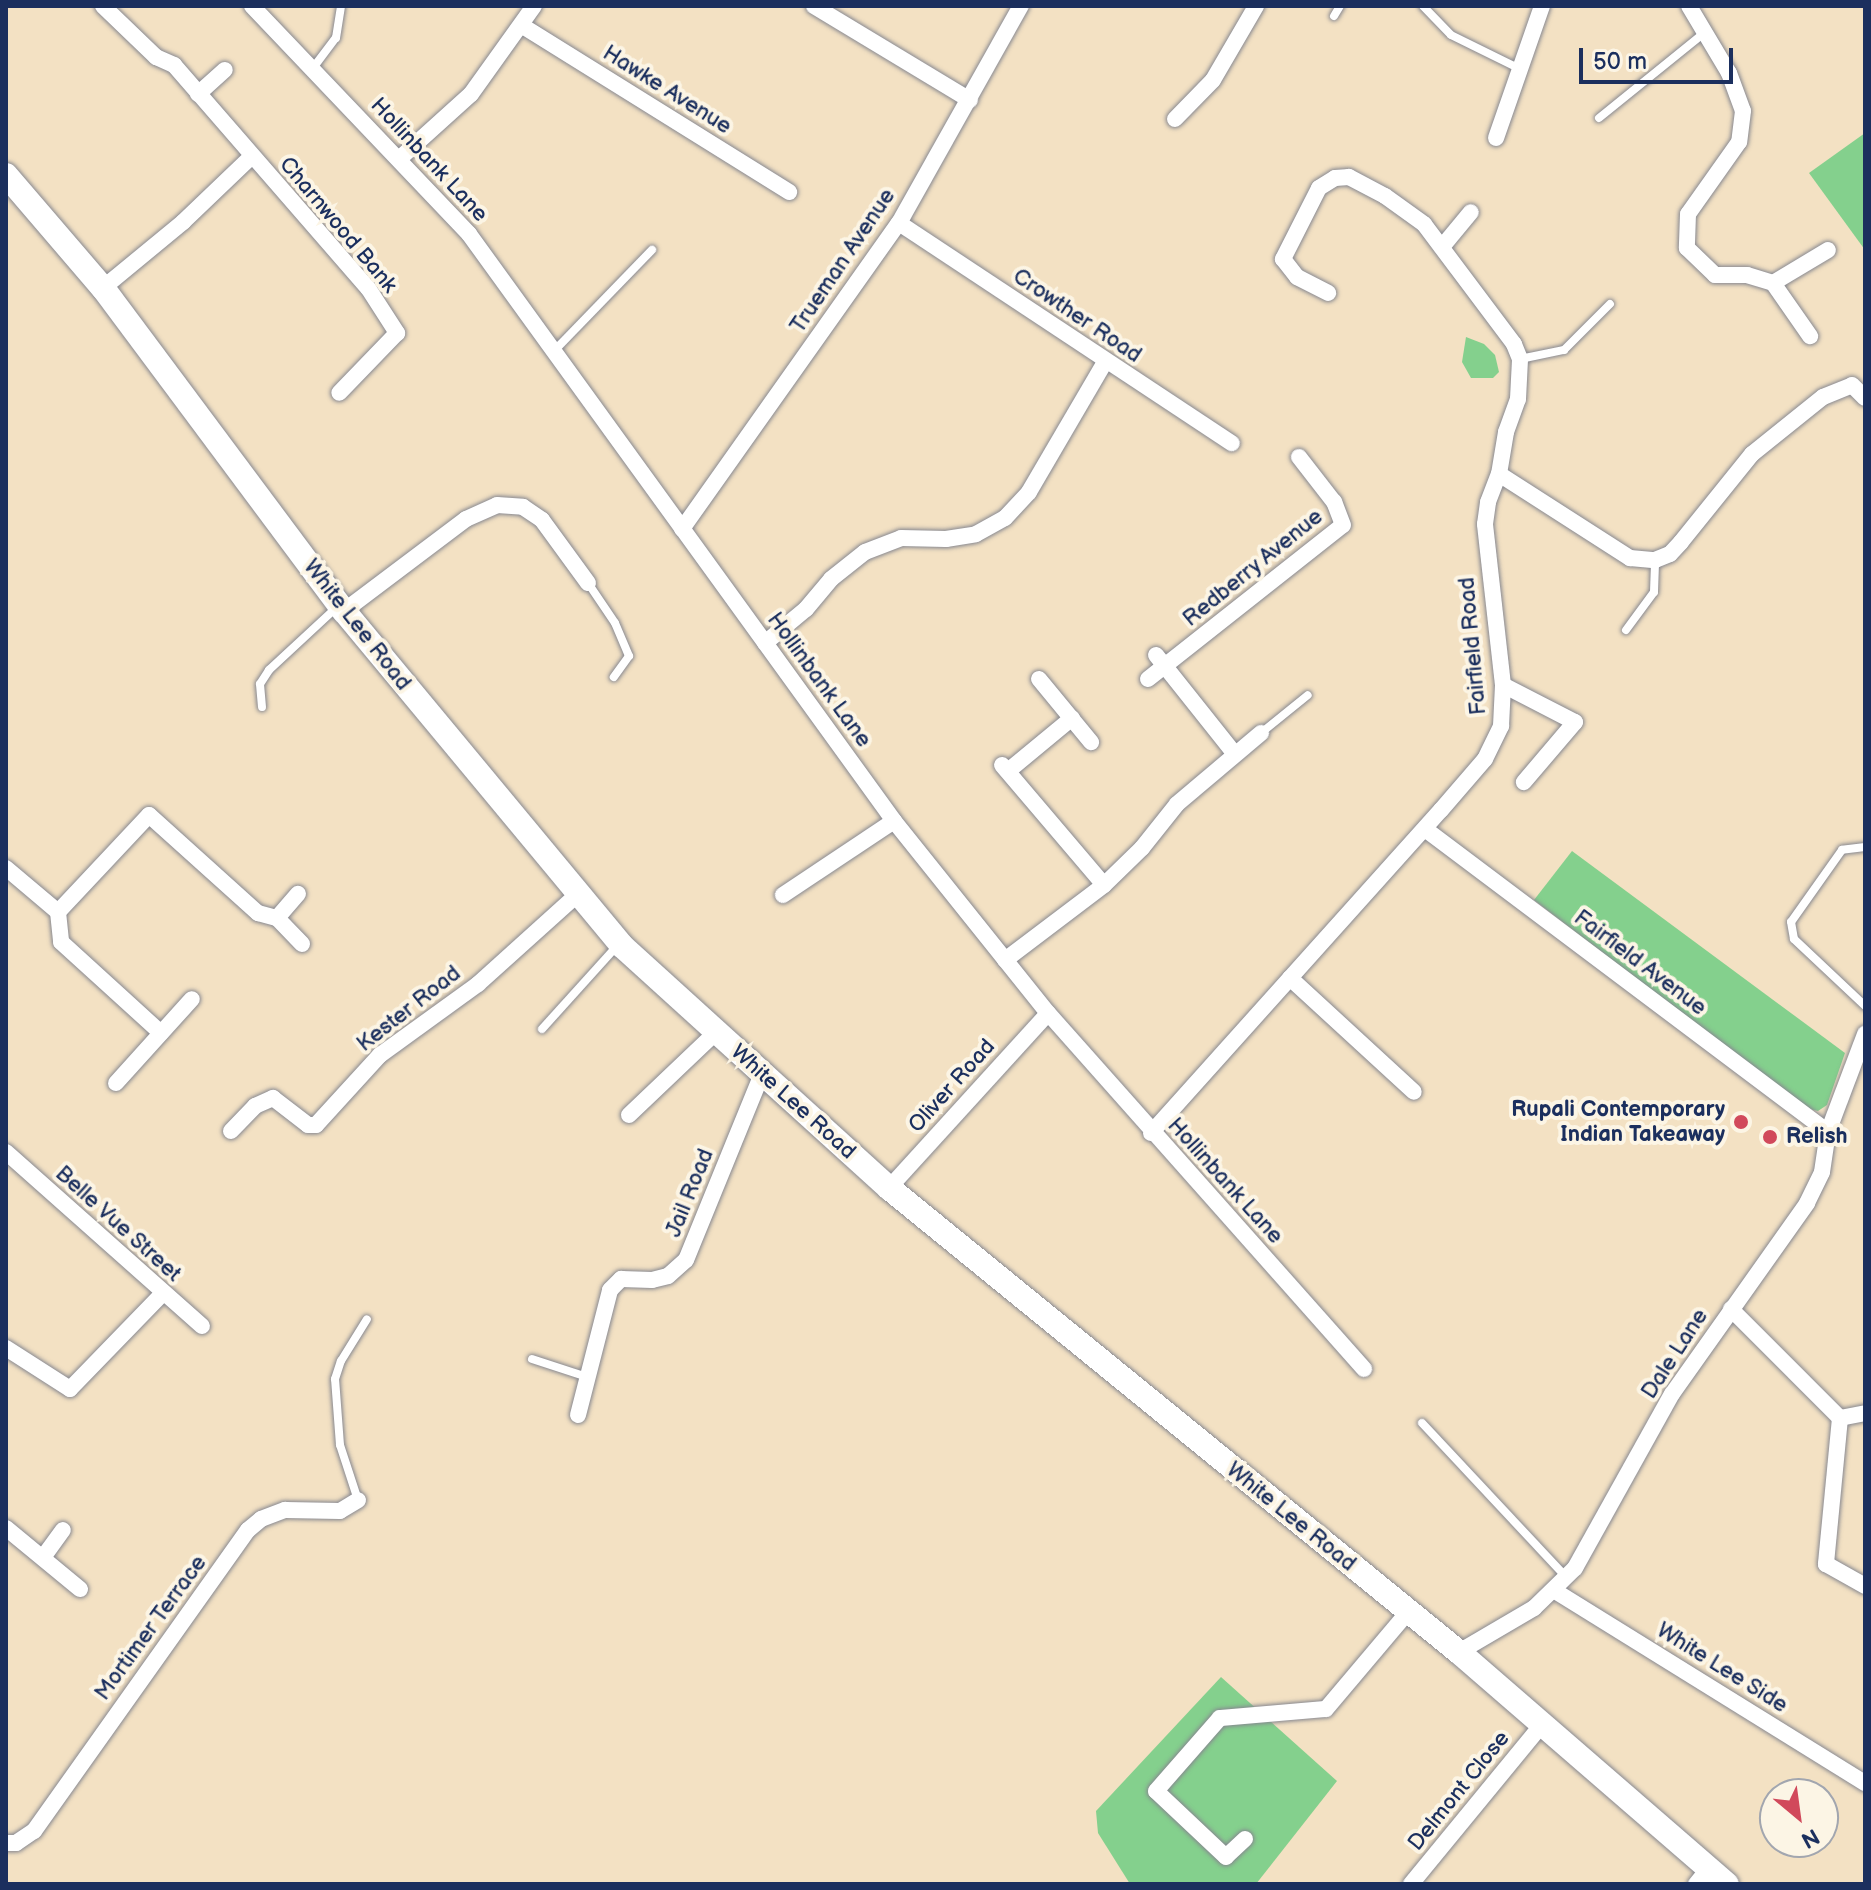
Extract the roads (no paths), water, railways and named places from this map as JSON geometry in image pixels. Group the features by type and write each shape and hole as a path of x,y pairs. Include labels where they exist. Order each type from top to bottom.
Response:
{"main road":[{"name":"White Lee Road","path":"6,175 103,288 342,608 619,943 889,1188 1459,1652 1711,1879"}],"street":[{"name":"Charnwood Bank","path":"103,6 156,57 174,65 368,288 397,333 339,393"},
{"name":"Hollinbank Lane","path":"252,6 469,234 894,821 1048,1013 1151,1133 1364,1369"},
{"path":"399,159 471,94 534,6"},
{"path":"814,6 970,100"},
{"name":"Trueman Avenue","path":"682,529 899,223 1021,6"},
{"path":"1175,119 1213,80 1256,6"},
{"path":"1496,138 1542,6"},
{"path":"1689,6 1729,73 1743,111 1739,142 1688,214 1687,248 1715,275 1747,275 1773,283 1810,336"},
{"name":"Hawke Avenue","path":"521,25 789,192"},
{"path":"198,94 225,70"},
{"name":"Charnwood Bank","path":"103,288 183,222 251,157"},
{"path":"1328,293 1297,277 1283,259 1285,248 1319,188 1335,178 1349,177 1385,196 1424,224 1506,330 1520,359"},
{"path":"1442,247 1471,212"},
{"name":"Crowther Road","path":"899,223 1105,362 1232,443"},
{"path":"1773,283 1828,250"},
{"name":"Fairfield Road","path":"1151,1133 1425,829 1485,759 1501,726 1503,685 1485,524 1488,502 1499,474 1506,432 1518,399 1520,359"},
{"path":"765,643 806,609 831,579 865,552 901,538 946,539 976,534 1005,518 1029,492 1105,362"},
{"path":"1499,474 1630,558 1655,560 1670,554 1681,542 1752,454 1823,397 1852,385 1865,398"},
{"name":"Redberry Avenue","path":"1148,679 1160,660 1343,525 1334,502 1299,457"},
{"path":"342,608 466,519 497,505 523,507 542,520 588,583"},
{"path":"1160,660 1234,753"},
{"path":"1039,679 1091,742"},
{"path":"1503,685 1575,722 1524,782"},
{"path":"1072,718 1005,768 1104,885"},
{"path":"1005,960 1104,885 1142,848 1177,804 1261,733"},
{"path":"58,912 149,815 258,913 277,918 302,944"},
{"path":"783,895 894,821"},
{"name":"Fairfield Avenue","path":"1425,829 1828,1132"},
{"path":"6,868 58,912 61,942 161,1033"},
{"path":"277,918 298,894"},
{"name":"Kester Road","path":"231,1131 255,1106 273,1098 308,1125 316,1125 380,1055 478,984 578,894"},
{"path":"1290,978 1414,1092"},
{"path":"116,1083 192,999"},
{"name":"Oliver Road","path":"889,1188 1048,1013"},
{"path":"629,1115 715,1033"},
{"name":"Dale Lane","path":"1459,1652 1534,1608 1567,1577 1647,1444 1672,1394 1807,1203 1822,1172 1828,1132 1865,1034"},
{"name":"Jail Road","path":"578,1415 610,1290 616,1282 668,1276 686,1260 762,1074"},
{"name":"Belle Vue Street","path":"6,1152 162,1294 202,1326"},
{"path":"6,1348 70,1389 162,1294"},
{"path":"1731,1309 1840,1418"},
{"path":"1840,1418 1865,1413"},
{"path":"1840,1418 1826,1564 1865,1586"},
{"name":"Mortimer Terrace","path":"11,1843 34,1831 248,1530 261,1519 285,1510 340,1511 358,1500"},
{"path":"6,1528 44,1556 80,1589"},
{"path":"44,1556 63,1530"},
{"name":"White Lee Side","path":"1555,1591 1865,1783"},
{"path":"1245,1839 1226,1857 1156,1791 1220,1718 1326,1709 1408,1612"},
{"name":"Delmont Close","path":"1411,1884 1541,1726"}],"lane":[{"path":"313,68 336,38 341,6"},
{"path":"1334,16 1340,6"},
{"path":"1423,6 1451,35 1520,69"},
{"path":"1599,118 1705,33"},
{"path":"554,351 652,250"},
{"path":"1520,359 1564,350 1610,304"},
{"path":"1626,630 1654,592 1655,560"},
{"path":"588,583 615,623 629,656 614,677"},
{"path":"262,707 260,684 269,670 342,608"},
{"path":"1261,733 1308,695"},
{"path":"1865,847 1842,850 1791,922 1794,939 1865,1006"},
{"path":"542,1029 619,943"},
{"path":"358,1500 340,1445 335,1379 341,1361 367,1319"},
{"path":"532,1359 588,1377"},
{"path":"1422,1423 1567,1577"}],"place":[{"name":"Rupali Contemporary Indian Takeaway","path":"1741,1122"},
{"name":"Relish","path":"1770,1137"}]}
